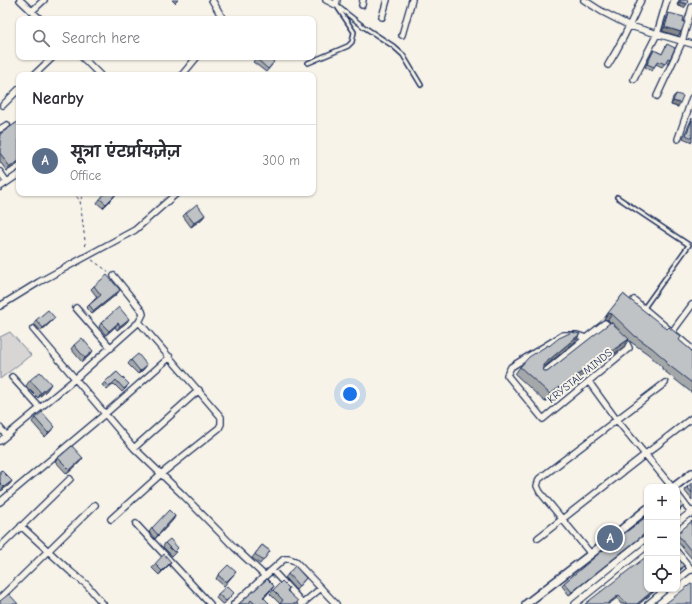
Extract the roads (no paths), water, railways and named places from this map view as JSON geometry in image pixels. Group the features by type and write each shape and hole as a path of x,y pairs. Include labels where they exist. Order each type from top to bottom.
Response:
{"street":[{"path":"20,0 37,16"},
{"path":"32,11 44,0"},
{"path":"212,0 221,16"},
{"path":"326,0 336,2"},
{"path":"382,17 387,0"},
{"path":"402,35 412,0"},
{"path":"584,0 601,11 630,26 692,44"},
{"path":"608,65 618,50 641,0"},
{"path":"634,79 657,34 667,0"},
{"path":"657,96 682,42 692,7"},
{"path":"37,72 50,60"},
{"path":"85,60 95,72"},
{"path":"184,72 194,60"},
{"path":"3,105 16,92"},
{"path":"678,139 692,98"},
{"path":"0,129 7,125"},
{"path":"0,172 7,182"},
{"path":"0,187 16,176"},
{"path":"0,306 10,298 135,230 173,196"},
{"path":"0,441 75,379 139,322 143,314 142,311 114,276"},
{"path":"634,300 692,349"},
{"path":"672,332 692,305"},
{"path":"76,308 111,348"},
{"path":"111,519 161,474 215,431 221,424 221,417 139,322"},
{"name":"KRYSTAL MINDS","path":"605,323 627,344 629,348 543,419 507,375 511,367 563,335 577,335 586,338 605,323"},
{"path":"33,329 134,448 265,576"},
{"path":"541,375 586,338"},
{"path":"0,502 170,357"},
{"path":"12,377 40,408"},
{"path":"589,382 616,419 670,484"},
{"path":"591,554 540,492 537,486 539,479 665,383"},
{"path":"134,448 199,390"},
{"path":"538,538 692,418"},
{"path":"0,428 6,435"},
{"path":"677,484 692,473"},
{"path":"0,547 70,479"},
{"path":"680,498 692,512 680,521"},
{"path":"0,598 95,505"},
{"path":"526,604 644,510"},
{"path":"136,524 210,604"},
{"path":"21,526 71,572 88,585 103,604"},
{"path":"575,604 644,548"},
{"path":"680,556 692,570 680,578"},
{"path":"234,604 284,560 289,559 295,561 336,604"},
{"path":"272,570 298,598 301,604 321,588"},
{"path":"648,604 662,592"}],"lane":[{"path":"316,60 348,46 352,42 354,32 336,2"},
{"path":"336,2 364,27 393,46 403,55 421,85"},
{"path":"308,63 315,60"},
{"path":"617,197 689,245 644,308"}],"place":[{"name":"सूत्रा एंटर्प्रायज़ेज़","path":"610,538"}]}
